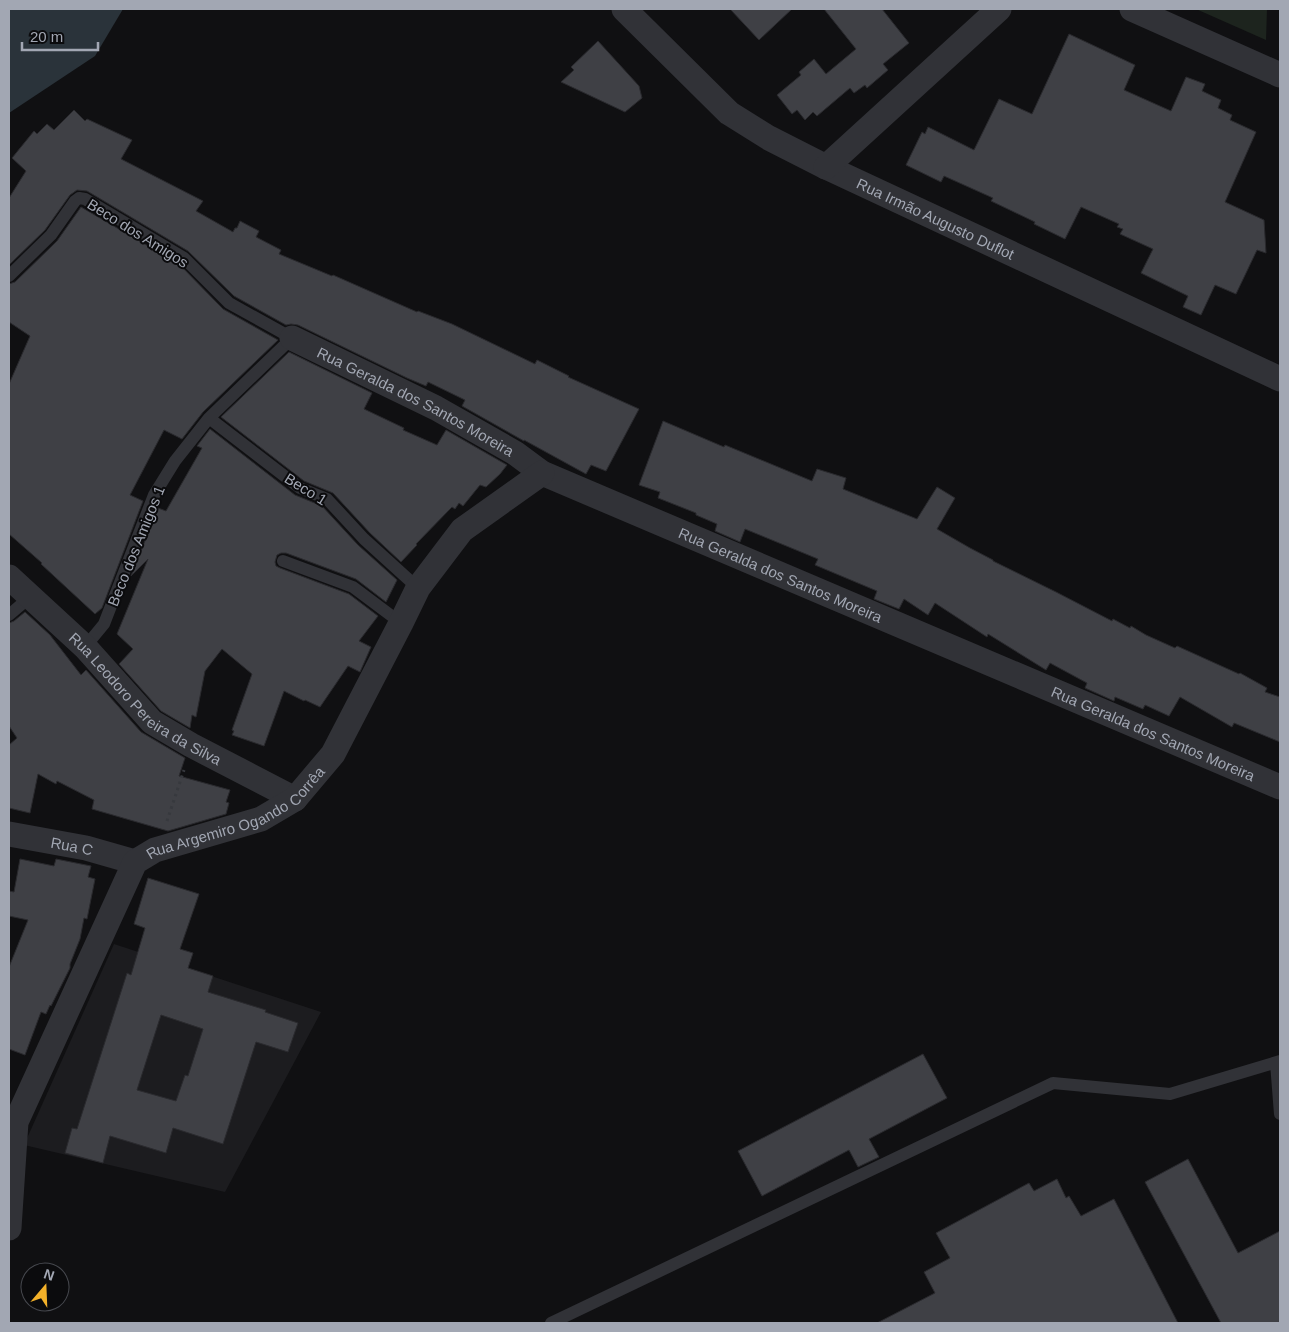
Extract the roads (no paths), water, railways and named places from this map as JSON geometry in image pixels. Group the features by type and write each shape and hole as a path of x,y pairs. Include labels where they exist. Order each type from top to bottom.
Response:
{"street":[{"name":"Rua Irmão Augusto Duflot","path":"624,9 729,114 769,138 826,167 1280,379"},
{"path":"826,167 999,9"},
{"path":"1132,9 1280,75"},
{"name":"Rua Geralda dos Santos Moreira","path":"292,338 436,408 516,453 542,473 1280,787"},
{"name":"Rua Argemiro Ogando Corrêa","path":"9,1228 12,1120 145,856 261,819 295,800 333,754 418,588 462,530 542,473"},
{"name":"Rua Leodoro Pereira da Silva","path":"9,578 85,648 152,722 191,745 295,800"},
{"name":"Rua C","path":"9,834 86,848 145,856"}],"lane":[{"name":"Beco dos Amigos","path":"9,276 52,234 75,201 80,198 85,199 184,258 229,303 292,338"},
{"name":"Beco dos Amigos 1","path":"85,648 104,624 154,495 175,461 209,418 292,338"},
{"name":"Beco 1","path":"209,418 300,488 327,499 364,538 418,588"},
{"path":"283,561 353,588 401,623"},
{"path":"9,615 30,597"},
{"path":"551,1323 1053,1083 1170,1094 1278,1062 1280,1114"}]}
